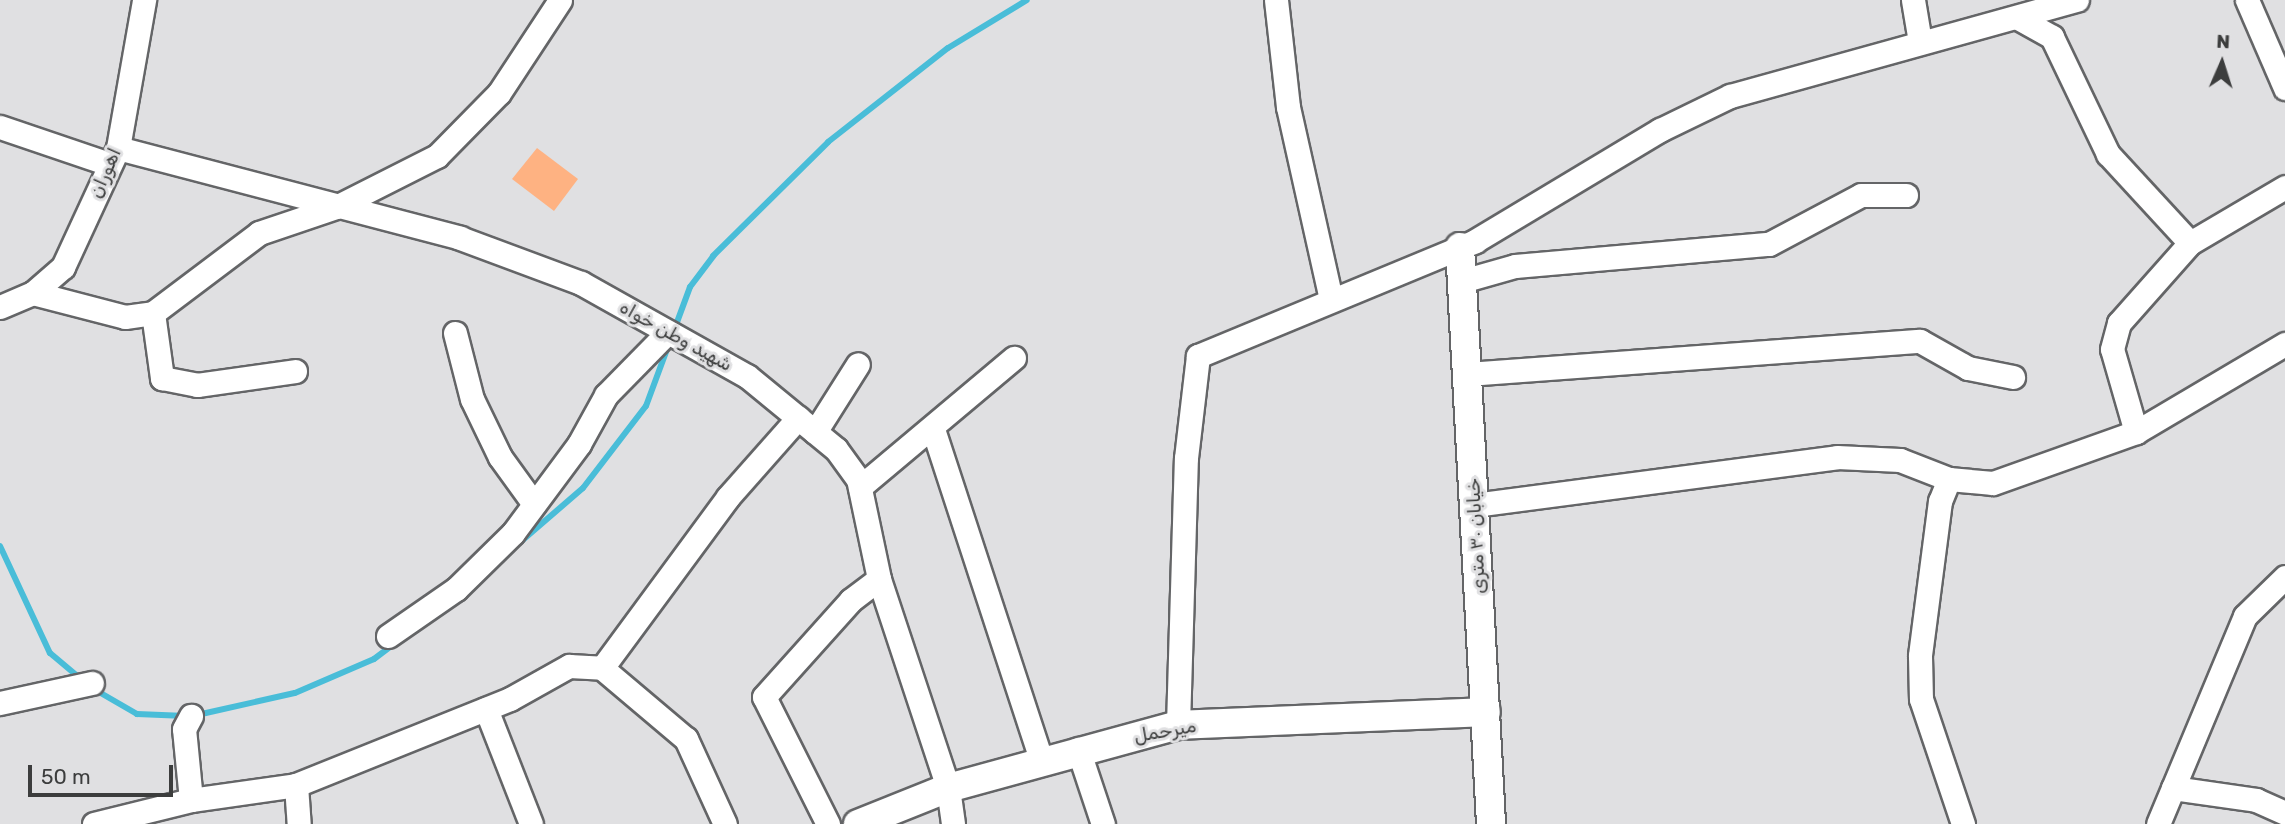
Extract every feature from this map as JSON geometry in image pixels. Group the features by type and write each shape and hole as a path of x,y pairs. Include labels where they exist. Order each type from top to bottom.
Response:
{"street":[{"name":"اهوران","path":"0,307 33,293 63,267 113,156 144,0"},
{"path":"33,293 125,317 153,313 259,233 336,207 457,140 499,93 560,0"},
{"path":"1276,0 1289,107 1332,299"},
{"path":"1913,0 1920,43"},
{"path":"1178,725 1186,458 1198,356 1460,247 1730,96 2077,0"},
{"path":"2247,0 2285,88"},
{"path":"2018,18 2052,37 2108,154 2190,243"},
{"name":"شهید وطن خواه","path":"0,127 460,238 569,278 747,376 836,449 860,487 880,579 948,788 953,824"},
{"path":"2136,432 2112,349 2119,323 2190,243 2285,187"},
{"path":"1462,281 1515,266 1769,244 1861,195 1906,195"},
{"name":"خیابان ۳۰ متری","path":"1460,247 1491,824"},
{"path":"153,313 162,378 197,385 295,371"},
{"path":"388,636 456,589 534,504 606,395 668,332"},
{"path":"455,333 472,399 500,457 534,504"},
{"path":"1467,374 1920,341 1968,368 2013,377"},
{"path":"1474,505 1837,457 1900,460 1949,478 1993,483 2136,432 2285,344"},
{"path":"860,487 933,429 1014,358"},
{"path":"602,668 728,497 806,425 858,364"},
{"path":"933,429 1041,760"},
{"path":"1949,478 1920,656 1921,699 1962,824"},
{"path":"2158,824 2245,616 2285,577"},
{"path":"828,824 764,697 851,600 880,579"},
{"path":"94,824 191,800 296,785 485,709 569,666 602,668 686,739 725,824"},
{"path":"0,703 92,683"},
{"path":"485,709 531,824"},
{"name":"میرحمل","path":"858,824 948,788 1078,749 1178,725 1486,712"},
{"path":"191,716 184,729 191,800"},
{"path":"1078,749 1103,824"},
{"path":"296,785 299,824"},
{"path":"2173,788 2256,800 2285,813"}],"building":[{"path":"537,148 578,179 554,211 512,179"}],"waterway":[{"path":"510,551 583,488 646,406 690,287 713,256 828,142 948,48 1027,0"},
{"path":"0,546 50,653 81,679"},
{"path":"197,715 295,693 374,659 395,643"},
{"path":"92,688 137,714 186,716"}]}
